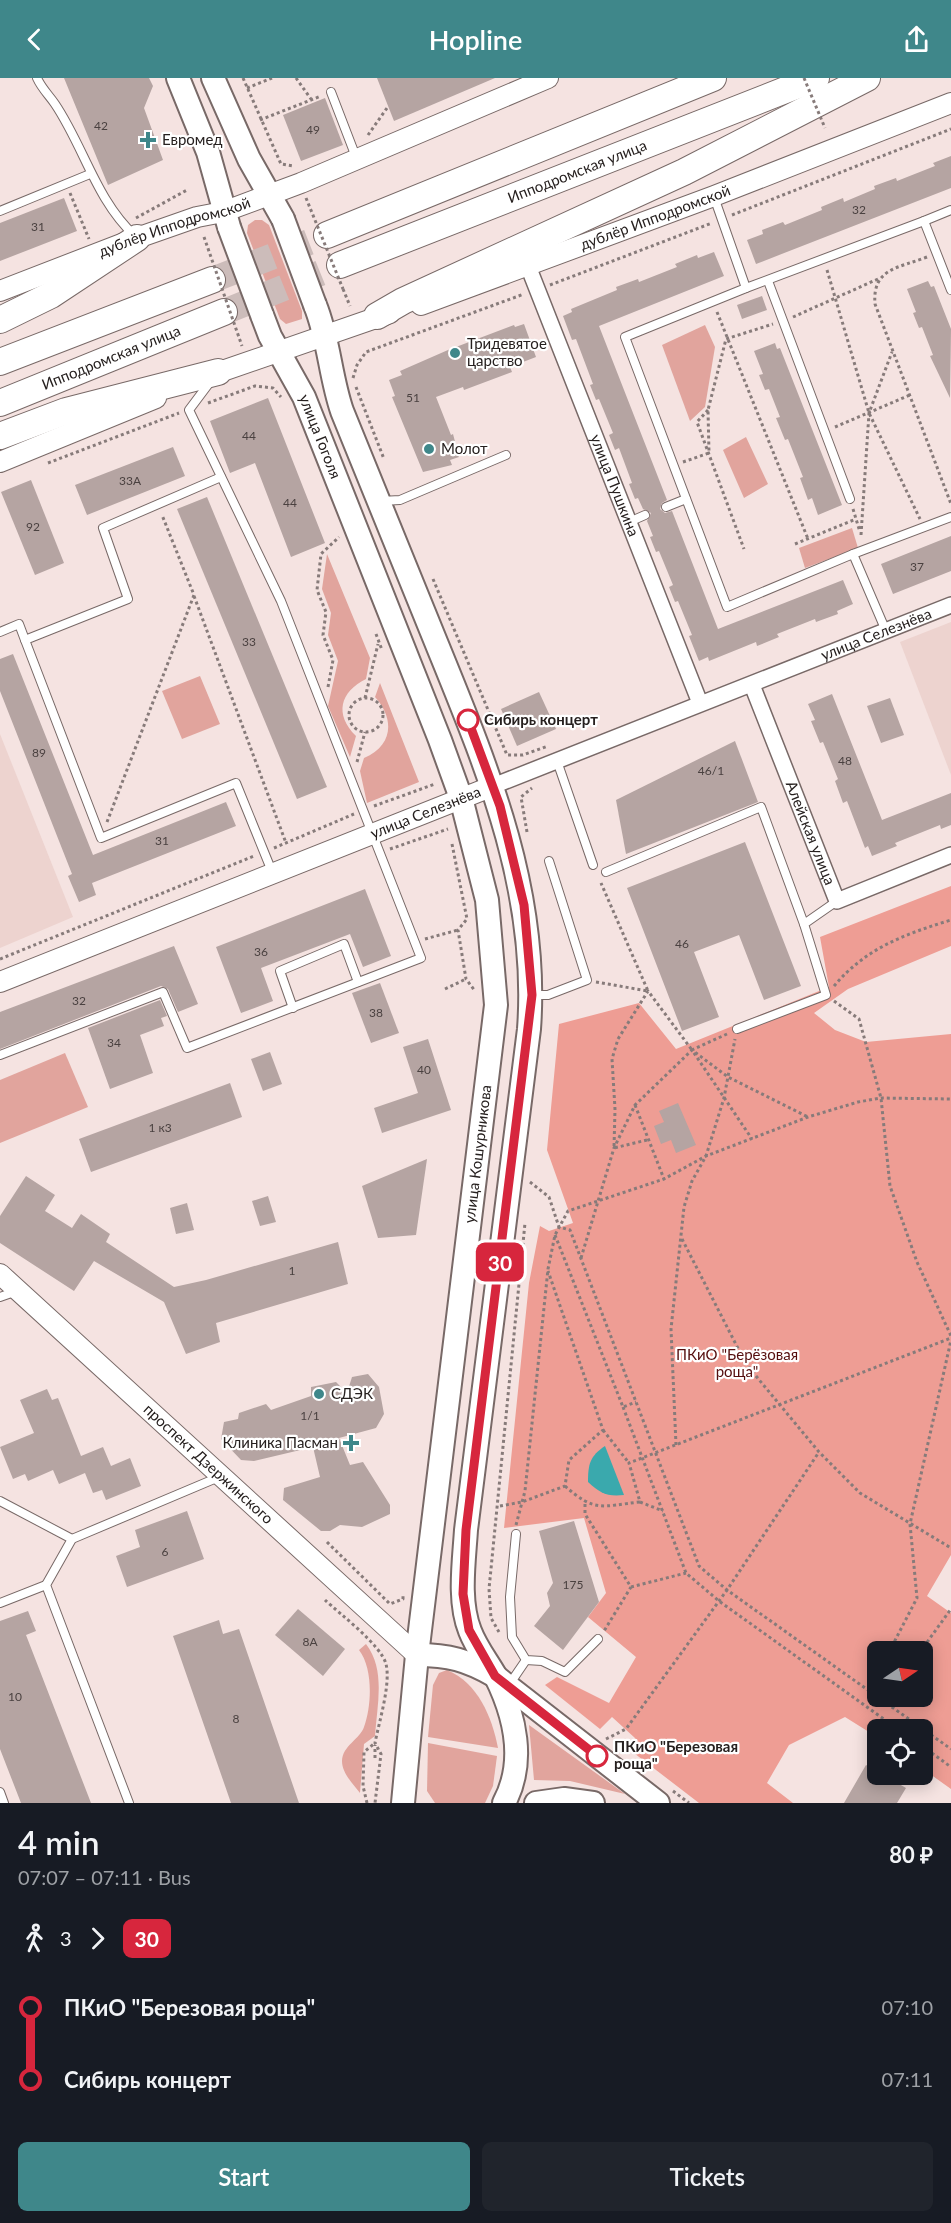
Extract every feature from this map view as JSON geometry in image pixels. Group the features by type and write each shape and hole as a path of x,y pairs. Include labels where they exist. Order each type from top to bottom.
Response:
{"highway":[{"path":"327,235 713,78"},
{"name":"Ипподромская улица","path":"341,277 816,78"},
{"path":"361,315 403,301 684,172 867,78"},
{"path":"0,320 51,296 137,238"},
{"path":"0,362 212,280"},
{"name":"Ипподромская улица","path":"0,403 224,312"},
{"path":"0,436 66,411 218,372"}],"main road":[{"name":"улица Гоголя","path":"178,78 208,152 226,219 262,315 304,397 461,798"},
{"path":"213,78 249,159 271,194 283,219 324,334 333,386 493,786 503,815 524,905 532,995 465,1546 463,1594 469,1630 502,1681 510,1709 518,1754 513,1786 504,1803"},
{"name":"улица Кошурникова","path":"405,1801 417,1655 496,1005 487,900 461,798"},
{"path":"417,1655 446,1655 472,1663 502,1681 658,1803"},
{"path":"536,1803 564,1799 593,1803"}],"street":[{"name":"дублёр Ипподромской","path":"0,291 197,217 226,219 271,194 357,160 513,88 548,78"},
{"name":"дублёр Ипподромской","path":"361,315 405,310 528,266 951,103"},
{"name":"улица Пушкина","path":"528,266 700,703"},
{"path":"0,462 218,372 324,334 361,315"},
{"name":"улица Селезнёва","path":"0,982 273,874 376,843 461,798 951,605"},
{"name":"Алейская улица","path":"752,685 837,901 951,855"},
{"name":"проспект Дзержинского","path":"0,1274 9,1294 221,1477 417,1655"}],"lane":[{"path":"37,78 43,92 55,103 90,174 122,224 137,238"},
{"path":"331,92 353,144 357,160"},
{"path":"0,211 90,174"},
{"path":"714,196 746,288"},
{"path":"951,210 625,337 727,607 853,554 951,517"},
{"path":"924,221 951,290"},
{"path":"768,281 850,499"},
{"path":"0,1055 163,992 187,1048 421,958 282,601 189,410 218,372"},
{"path":"379,501 400,500 506,456"},
{"path":"25,640 128,599 103,528 221,477"},
{"path":"666,507 686,499"},
{"path":"629,522 645,515"},
{"path":"853,554 886,631"},
{"path":"0,632 19,624 101,838 236,783 273,874"},
{"path":"557,761 593,865"},
{"path":"606,872 761,807 804,924 826,995 737,1029"},
{"path":"532,995 548,995 586,980 549,861"},
{"path":"804,924 837,901"},
{"path":"292,1008 280,972 344,944 358,982"},
{"path":"0,1603 46,1585 72,1539 221,1477"},
{"path":"0,1501 72,1539"},
{"path":"516,1534 510,1597 512,1637 526,1660"},
{"path":"46,1585 129,1803"},
{"path":"502,1681 526,1660 542,1661 565,1672 598,1640"},
{"path":"0,1792 4,1803"}],"path":[{"path":"243,78 281,164 295,167"},
{"path":"246,88 272,78"},
{"path":"296,78 311,99"},
{"path":"804,78 825,128"},
{"path":"260,120 331,92"},
{"path":"366,139 387,108"},
{"path":"387,467 353,379 357,365 366,352 536,290 951,129"},
{"path":"67,185 88,239"},
{"path":"306,198 341,277 361,315"},
{"path":"204,237 242,346"},
{"path":"726,339 783,320 878,279 885,273 937,253"},
{"path":"824,260 869,413 924,527"},
{"path":"878,279 874,292 875,304 951,504"},
{"path":"713,301 726,339 808,539"},
{"path":"709,453 708,410 726,339"},
{"path":"861,535 869,413 892,351"},
{"path":"44,465 255,386 273,388 287,403"},
{"path":"825,430 910,395"},
{"path":"708,410 698,422 744,549"},
{"path":"673,465 709,453"},
{"path":"850,499 866,549"},
{"path":"158,504 286,843"},
{"path":"795,544 856,519"},
{"path":"323,707 333,660 323,635 326,612 317,590 321,554 340,536 344,546"},
{"path":"432,577 507,754 523,755 556,743"},
{"path":"101,838 194,595"},
{"path":"375,632 383,653"},
{"path":"365,698 379,643"},
{"path":"365,698 376,701 383,716 375,729 365,732 351,723 349,712 355,702 365,698"},
{"path":"0,958 363,810 436,784 433,774"},
{"path":"376,843 448,829 467,919 458,930 414,942"},
{"path":"593,865 648,991 692,1050 752,1139"},
{"path":"895,1641 917,1598 910,1524 951,1338 917,1262 890,1186 881,1098 860,1019 826,995 849,968 873,949 951,920"},
{"path":"458,930 466,979 475,990 475,1001"},
{"path":"445,989 466,979"},
{"path":"586,980 648,991"},
{"path":"614,1148 615,1109 612,1059 618,1039 648,991"},
{"path":"581,1258 614,1148 635,1105 692,1050 737,1029"},
{"path":"676,1445 671,1329 684,1207 692,1181 706,1156 724,1098 737,1029"},
{"path":"692,1050 728,1077 808,1117"},
{"path":"516,1534 516,1522 522,1502 548,1269 555,1235 568,1211 599,1203 664,1179 706,1156 808,1117 881,1098 951,1099"},
{"path":"635,1105 664,1179"},
{"path":"614,1148 647,1140"},
{"path":"530,1182 549,1197 559,1227"},
{"path":"559,1227 570,1230 699,1566 727,1590 867,1690"},
{"path":"555,1235 686,1573 719,1601 884,1719"},
{"path":"681,1237 746,1364 819,1452 860,1493 951,1548"},
{"path":"548,1269 603,1430 629,1463 640,1502"},
{"path":"629,1463 781,1406 951,1338"},
{"path":"623,1407 636,1402"},
{"path":"565,1486 569,1460 603,1430"},
{"path":"606,1739 626,1729 727,1590 819,1452"},
{"path":"499,1506 522,1502 565,1486"},
{"path":"565,1486 585,1504 606,1506 640,1502 663,1511"},
{"path":"585,1504 585,1514 632,1587"},
{"path":"327,1542 390,1604 403,1599 405,1588"},
{"path":"598,1640 632,1587 686,1573"},
{"path":"325,1600 376,1648 386,1662 387,1677 375,1743 375,1758"},
{"path":"928,1641 951,1608"},
{"path":"892,1707 951,1749"},
{"path":"367,1803 363,1786 364,1752 375,1743"},
{"path":"375,1743 381,1754 375,1803"},
{"path":"933,1754 951,1767"}],"shaded area":[{"path":"255,220 262,220 269,225 302,311 302,319 286,324 280,319 247,233 248,225"},
{"path":"705,325 715,347 705,407 690,421 662,345"},
{"path":"746,437 768,484 744,498 723,450"},
{"path":"852,528 858,548 805,568 799,548"},
{"path":"327,554 370,658 366,679 350,690 343,704 345,720 356,736 350,757 328,706 338,661 328,635 331,613 322,589"},
{"path":"951,622 951,775 900,642"},
{"path":"200,676 220,724 182,739 162,691"},
{"path":"380,683 419,782 367,803 360,771 364,758 381,746 388,731 386,714 375,697"},
{"path":"0,734 73,917 0,948"},
{"path":"65,1053 88,1107 0,1143 0,1080"},
{"path":"366,1644 376,1665 379,1688 375,1736 364,1744 360,1793 346,1774 342,1761 345,1751 362,1731 367,1718 370,1698 369,1676 359,1650"},
{"path":"447,1670 467,1683 482,1702 492,1725 498,1748 428,1737 433,1685 439,1673"},
{"path":"529,1725 625,1794 570,1781 534,1780"},
{"path":"428,1743 497,1756 493,1786 485,1803 435,1803 427,1791"}],"green space":[{"name":"ПКиО \"Берёзовая роща\"","path":"951,886 951,946 848,989 814,1013 835,1030 866,1042 951,1034 951,1555 927,1596 951,1613 951,1789 933,1776 933,1719 867,1719 867,1731 845,1717 789,1745 767,1783 793,1803 699,1803 630,1750 635,1738 612,1717 600,1729 545,1685 557,1677 609,1703 636,1657 588,1617 606,1593 584,1518 504,1528 529,1283 540,1226 549,1231 573,1223 547,1150 559,1024 639,1003 676,1049 829,987 820,937"}],"water":[{"path":"605,1446 624,1495 604,1493 588,1482 591,1461 596,1453"}],"building":[{"path":"64,78 149,78 153,86 144,108 163,160 108,185"},
{"path":"377,78 495,78 394,121"},
{"path":"325,98 343,145 301,161 283,115"},
{"path":"951,156 951,188 756,264 747,240 763,234 762,230 783,222 785,225 822,210 821,207 843,198 844,202 875,189 874,186 896,178 897,181 935,166 933,163"},
{"path":"64,198 77,231 0,261 0,223"},
{"path":"714,252 724,276 599,326 667,500 662,503 660,509 665,513 672,511 718,629 843,580 853,604 837,611 838,614 816,622 815,619 777,634 779,637 757,646 756,642 709,661 708,657 699,661 689,636 692,635 678,601 675,602 669,587 673,585 659,551 656,552 650,537 653,536 647,521 651,513 643,509 638,498 635,499 629,484 632,483 619,448 615,450 609,435 613,433 599,399 596,400 590,385 593,384 576,339 572,340 563,316 572,312 571,309 617,290 616,287 638,279 639,282 677,267 675,264 697,255 698,258"},
{"path":"928,281 931,287 934,286 951,329 950,398 930,356 933,355 922,327 919,328 913,313 916,312 907,289"},
{"path":"762,296 767,310 742,319 737,305"},
{"path":"524,324 536,357 510,367 512,372 464,390 463,387 436,397 451,435 453,434 459,457 450,460 452,465 423,472 392,397 395,396 389,380 402,375 400,371 448,350 514,325 515,327"},
{"path":"775,343 777,349 780,348 842,505 818,515 812,498 808,500 800,478 803,477 788,439 785,440 776,418 780,417 769,389 765,390 759,375 763,374 754,351"},
{"path":"268,398 325,543 291,557 255,463 230,473 210,421"},
{"path":"173,447 185,476 87,515 75,485"},
{"path":"31,480 64,563 35,575 1,492"},
{"path":"207,497 327,787 297,799 177,509"},
{"path":"951,536 951,571 893,594 881,564"},
{"path":"13,654 93,855 226,802 236,826 92,883 96,895 79,902 68,876 72,874 0,691 0,659"},
{"path":"539,692 556,729 517,746 501,709"},
{"path":"832,694 882,820 951,793 951,825 941,829 940,825 895,843 897,846 872,856 868,846 865,848 847,801 843,803 835,781 838,779 823,742 820,743 811,721 815,720 808,704"},
{"path":"890,698 904,735 881,743 867,706"},
{"path":"735,741 758,802 626,854 616,800"},
{"path":"745,842 801,986 764,1000 739,935 694,952 719,1017 682,1031 627,888"},
{"path":"365,889 391,956 363,967 350,934 261,968 273,1001 241,1013 216,947"},
{"path":"174,946 198,1004 178,1012 168,989 161,986 0,1049 0,1012"},
{"path":"380,983 399,1033 371,1043 352,993"},
{"path":"160,1000 167,1016 161,1018 164,1026 140,1035 153,1073 110,1089 88,1028"},
{"path":"428,1039 451,1110 382,1133 374,1108 418,1093 403,1047"},
{"path":"270,1052 282,1084 263,1091 251,1059"},
{"path":"230,1083 242,1117 91,1172 79,1139"},
{"path":"678,1103 696,1145 676,1153 671,1140 661,1144 654,1126 664,1122 659,1111"},
{"path":"427,1159 416,1235 378,1238 362,1186"},
{"path":"26,1176 55,1195 45,1211 72,1228 81,1214 110,1234 106,1242 174,1287 338,1242 348,1284 216,1323 220,1342 186,1354 164,1302 94,1261 74,1291 0,1243 0,1216"},
{"path":"268,1196 276,1222 260,1226 252,1201"},
{"path":"187,1203 194,1230 176,1234 170,1208"},
{"path":"368,1374 379,1387 384,1414 376,1428 339,1438 350,1465 363,1462 390,1505 390,1514 362,1527 340,1525 330,1531 321,1531 283,1500 284,1488 320,1477 313,1447 254,1461 241,1460 221,1439 224,1422 238,1419 239,1413 266,1404 271,1410 311,1396 311,1387 336,1382 347,1393 352,1377"},
{"path":"47,1389 52,1400 58,1398 81,1456 103,1447 111,1466 130,1458 141,1486 106,1500 102,1490 93,1493 85,1473 59,1484 53,1470 28,1481 25,1474 13,1479 0,1447 34,1433 20,1400"},
{"path":"187,1511 204,1559 127,1587 116,1556 140,1547 135,1530"},
{"path":"574,1521 599,1602 563,1650 534,1626 550,1606 547,1593 553,1583 539,1531"},
{"path":"298,1609 345,1649 323,1676 275,1635"},
{"path":"28,1611 36,1631 26,1635 91,1803 21,1803 0,1749 0,1621"},
{"path":"219,1620 223,1634 239,1629 299,1803 231,1803 173,1636"},
{"path":"866,1765 867,1785 901,1785 906,1788 897,1803 844,1803"}],"tunnel":[{"path":"212,280 327,235"},
{"path":"224,312 340,265"}],"bus line":[{"name":"30","path":"468,720 500,806 524,905 532,995 466,1530 463,1594 469,1630 495,1676 597,1756"}],"place":[{"name":"Евромед","path":"148,140"},
{"name":"Тридевятое царство","path":"455,353"},
{"name":"Молот","path":"429,449"},
{"name":"Сибирь концерт","path":"468,720"},
{"name":"СДЭК","path":"319,1394"},
{"name":"Клиника Пасман","path":"351,1443"},
{"name":"ПКиО \"Березовая роща\"","path":"597,1756"}]}
